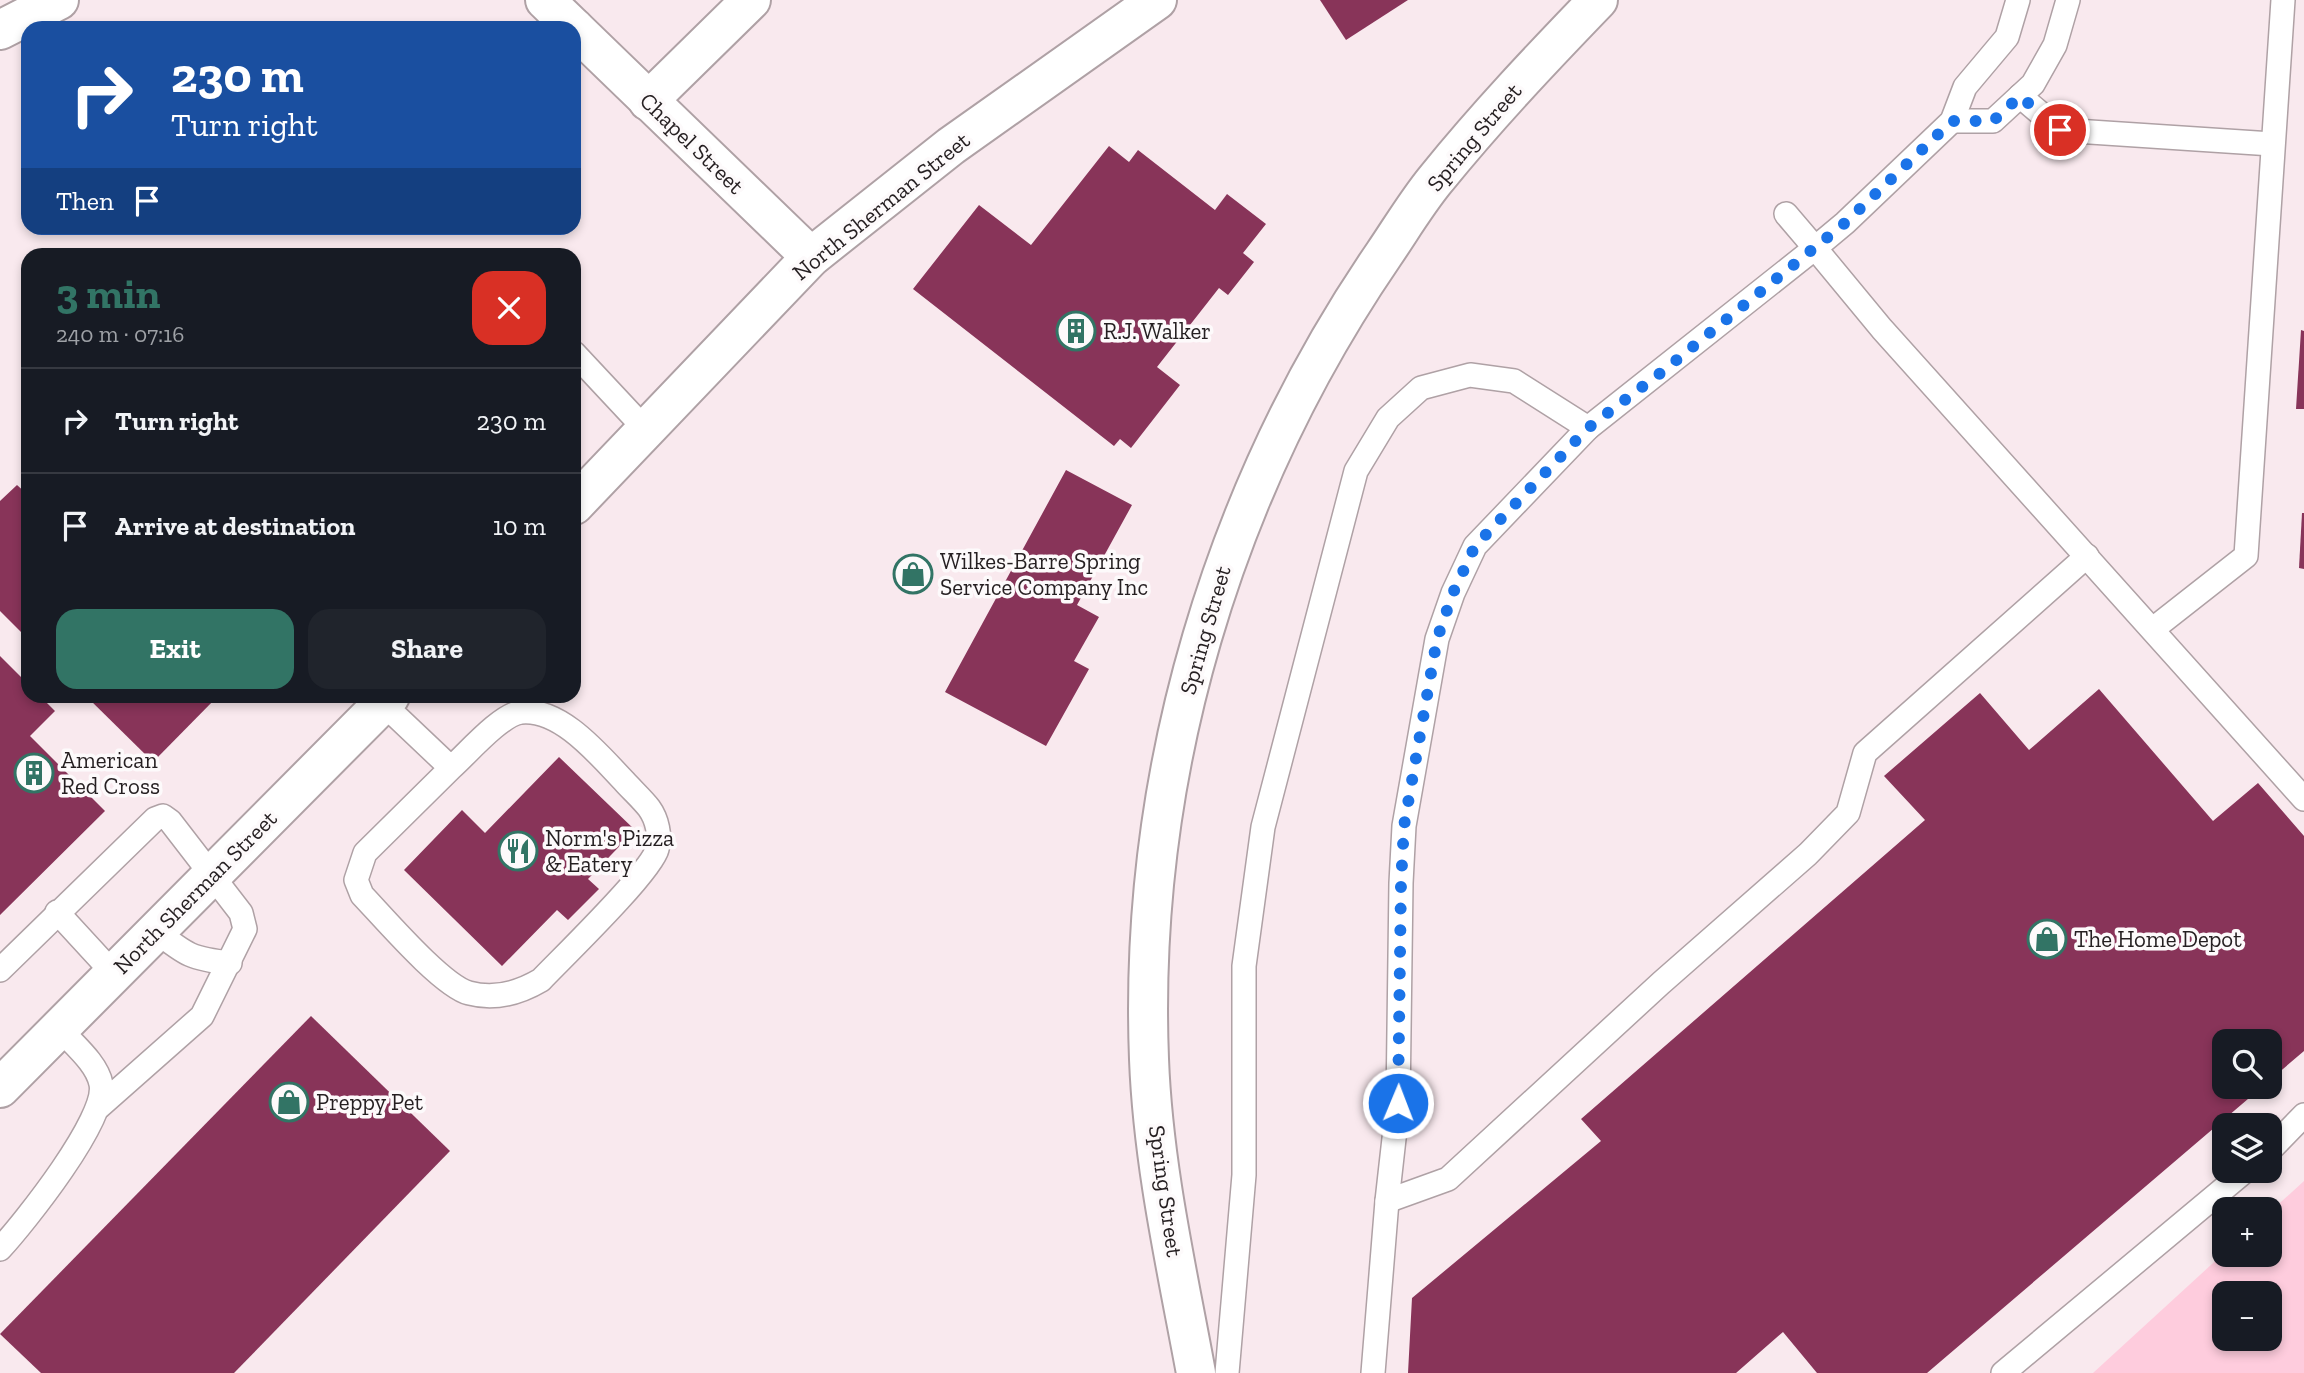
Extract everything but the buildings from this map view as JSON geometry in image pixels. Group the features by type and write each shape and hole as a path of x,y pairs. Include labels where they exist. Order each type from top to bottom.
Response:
{"street":[{"path":"0,30 58,0"},
{"name":"Chapel Street","path":"545,0 567,21"},
{"path":"648,101 751,0"},
{"name":"North Sherman Street","path":"581,498 811,257 951,146 1157,0"},
{"name":"Spring Street","path":"1196,1373 1163,1195 1150,1074 1150,935 1164,808 1184,700 1223,564 1277,435 1342,315 1434,181 1527,74 1598,0"},
{"name":"Chapel Street","path":"581,35 811,257"},
{"name":"North Sherman Street","path":"6,1070 59,1028 114,974 378,703"}],"lane":[{"path":"1373,1373 1398,1103 1404,826 1437,639 1453,593 1475,546 1588,428 1845,223 1952,121 1965,87 2007,37 2018,0"},
{"path":"1952,121 1993,121 2033,84 2055,45 2068,0"},
{"path":"2153,629 2246,556 2283,0"},
{"path":"2020,96 2060,130 2272,144"},
{"path":"1786,214 1882,329 2304,799"},
{"path":"581,360 646,430"},
{"path":"1227,1373 1244,1175 1244,966 1263,827 1356,471 1388,418 1421,388 1471,375 1514,381 1588,428"},
{"path":"1387,1201 1448,1179 1661,983 1808,854 1848,813 1865,754 2087,556"},
{"path":"386,703 451,768"},
{"path":"520,712 537,714 562,724 589,744 650,809 659,831 657,851 643,872 541,980 522,991 500,996 468,993 445,979 362,895 356,880 365,853 451,768 506,718 520,712"},
{"path":"0,970 155,819 163,816 170,821 241,913 245,929 202,1016 99,1107 75,1149 21,1227 0,1249"},
{"path":"57,912 114,974"},
{"path":"156,931 184,953 200,960 230,963"},
{"path":"59,1028 97,1071 102,1087 99,1107"},
{"path":"2282,1138 2304,1115"},
{"path":"2003,1373 2231,1183"}],"shaded area":[{"path":"2304,1181 2304,1373 2093,1373 2212,1264 2212,1267 2282,1267 2282,1201"}],"place":[{"name":"R.J. Walker","path":"1076,331"},
{"name":"Wilkes-Barre Spring Service Company Inc","path":"913,574"},
{"name":"American Red Cross","path":"34,773"},
{"name":"Norm's Pizza & Eatery","path":"518,851"},
{"name":"The Home Depot","path":"2047,939"},
{"name":"Preppy Pet","path":"289,1102"}],"route":[{"path":"1398,1103 1404,826 1437,639 1453,593 1475,546 1588,428 1663,371 1845,223 1952,121 1993,121 2020,96 2060,130"}]}
